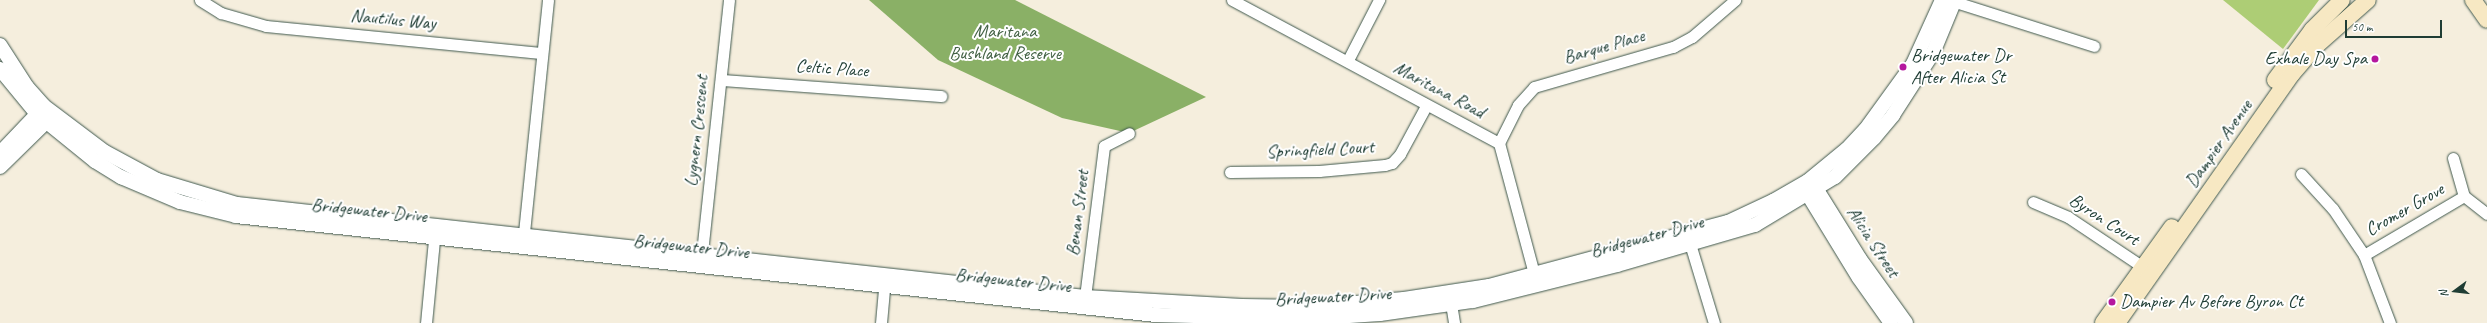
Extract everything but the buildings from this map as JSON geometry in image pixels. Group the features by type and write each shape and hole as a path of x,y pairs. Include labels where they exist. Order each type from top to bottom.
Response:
{"main road":[{"name":"Dampier Avenue","path":"2117,323 2149,271 2299,47 2342,0"},
{"name":"Dampier Avenue","path":"2103,323 2149,271 2292,74 2325,38 2368,0"},
{"path":"2473,0 2487,20"}],"street":[{"name":"Nautilus Way","path":"200,0 236,19 266,26 541,53"},
{"path":"523,241 541,53 548,0"},
{"name":"Lygnern Crescent","path":"701,261 729,0"},
{"name":"Maritana Road","path":"1232,0 1348,60 1426,106 1499,142 1535,280"},
{"path":"1348,60 1379,0"},
{"name":"Barque Place","path":"1499,142 1518,105 1534,87 1673,47 1692,37 1735,0"},
{"path":"1950,0 2094,46"},
{"name":"Bridgewater Drive","path":"0,68 45,114 129,165 157,180 212,198 237,204 435,232 1084,302 1309,307 1451,299 1489,286 1535,280 1689,239 1809,188 1854,159 1893,115 1933,54 1950,0"},
{"name":"Bridgewater Drive","path":"0,45 45,114"},
{"name":"Celtic Place","path":"721,80 941,96"},
{"name":"Springfield Court","path":"1230,172 1319,171 1385,165 1392,163 1400,154 1426,106"},
{"path":"0,153 45,114"},
{"path":"0,167 45,114"},
{"name":"Benan Street","path":"1084,302 1104,146 1130,133"},
{"name":"Cromer Grove","path":"2453,158 2464,196 2487,214"},
{"path":"2301,174 2333,209 2364,254 2390,323"},
{"name":"Alicia Street","path":"1809,188 1859,278 1891,323"},
{"name":"Alicia Street","path":"1809,188 1906,323"},
{"name":"Cromer Grove","path":"2364,254 2464,196"},
{"name":"Byron Court","path":"2033,202 2068,217 2149,271"},
{"path":"426,323 435,232"},
{"path":"1689,239 1714,323"},
{"path":"881,323 885,281"},
{"path":"1451,299 1454,323"}],"green space":[{"name":"Maritana Bushland Reserve","path":"869,0 1015,0 1206,97 1129,133 1062,118 938,60"},
{"path":"2223,0 2319,0 2283,49"}],"place":[{"name":"Exhale Day Spa","path":"2375,59"},
{"name":"Bridgewater Dr After Alicia St","path":"1903,67"},
{"name":"Dampier Av Before Byron Ct","path":"2112,302"}]}
